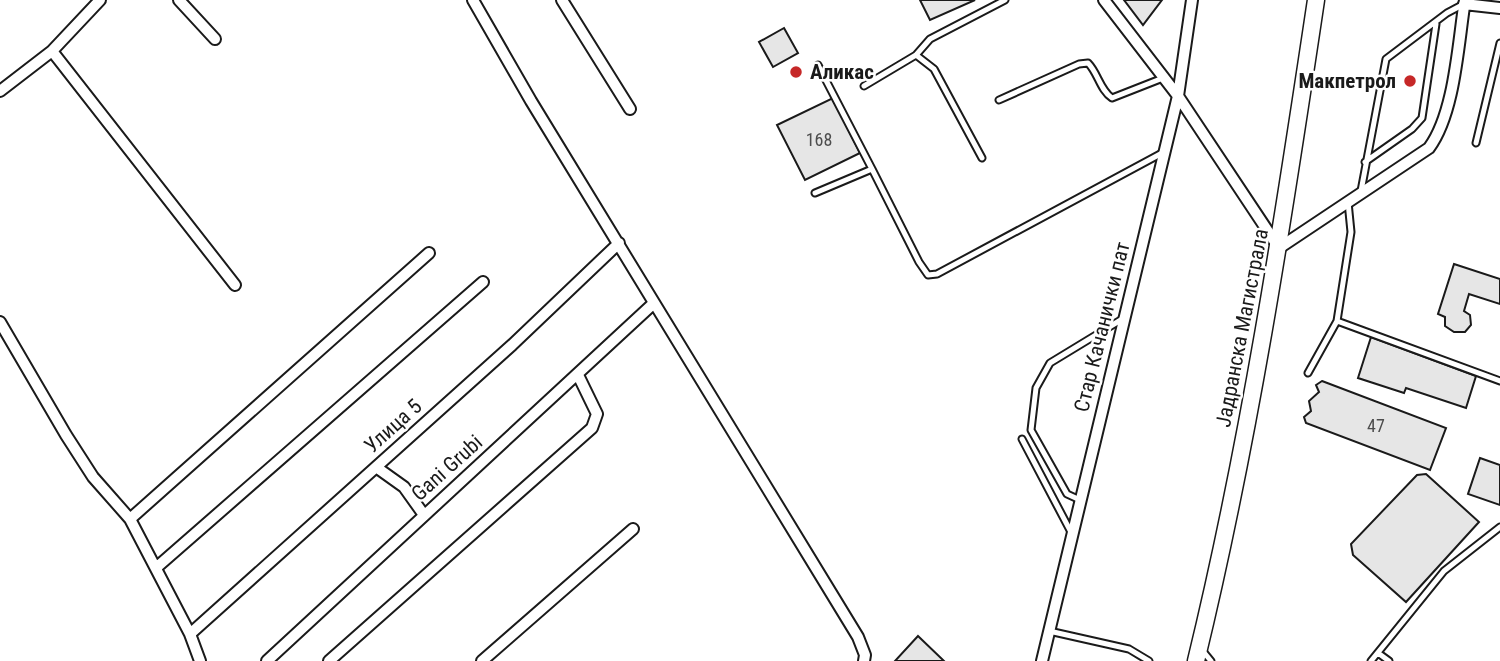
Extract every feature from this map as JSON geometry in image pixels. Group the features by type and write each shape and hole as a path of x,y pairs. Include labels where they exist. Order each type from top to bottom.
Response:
{"street":[{"path":"0,91 51,51 100,0"},
{"path":"179,0 215,39"},
{"path":"473,0 858,637 865,654 864,661"},
{"path":"562,0 630,109"},
{"path":"1104,0 1165,77 1279,248 1429,148 1437,136 1453,75 1464,2 1499,5"},
{"name":"Стар Качанички пат","path":"1042,661 1178,96 1192,0"},
{"name":"Јадранска Магистрала","path":"1198,654 1230,509 1279,248 1317,0"},
{"path":"51,51 235,285"},
{"name":"Улица 5","path":"190,634 619,243"},
{"path":"130,519 429,253"},
{"path":"157,567 483,282"},
{"name":"Gani Grubi","path":"267,661 654,303"},
{"path":"0,322 93,477 130,519 157,567 190,634 200,661"},
{"path":"329,661 592,428 597,414 578,375"},
{"path":"376,467 404,487 424,514"},
{"path":"482,661 633,529"}],"lane":[{"path":"864,86 916,55 930,39 1005,0"},
{"path":"1360,194 1385,59 1464,2"},
{"path":"1365,162 1412,129 1422,118 1436,24"},
{"path":"1476,143 1500,43"},
{"path":"916,55 934,69 982,158"},
{"path":"999,100 1079,64 1088,63 1093,68 1106,94 1112,98 1165,77"},
{"path":"818,65 928,275 937,274 1164,152"},
{"path":"815,193 872,169"},
{"path":"1308,373 1337,321 1351,232 1348,202"},
{"path":"1080,500 1067,494 1031,430 1036,388 1050,363 1124,318"},
{"path":"1337,321 1500,381"},
{"path":"1022,439 1072,534"},
{"path":"1371,661 1444,571 1500,527"},
{"path":"1049,631 1129,649 1149,661"},
{"path":"1378,653 1389,661"},
{"path":"1198,654 1211,661"}],"building":[{"path":"920,0 975,0 930,20"},
{"path":"1124,0 1162,0 1143,25"},
{"path":"784,28 798,53 773,67 759,42"},
{"path":"833,98 860,153 805,180 777,125"},
{"path":"1454,264 1500,279 1500,304 1469,294 1464,311 1470,315 1471,325 1465,332 1454,332 1445,326 1445,317 1438,314"},
{"path":"1371,337 1476,376 1466,408 1406,388 1404,393 1358,378"},
{"path":"1322,381 1446,428 1430,470 1306,423 1304,417 1311,411 1309,401 1319,392 1316,385"},
{"path":"1480,458 1500,465 1500,505 1468,494"},
{"path":"1426,474 1479,522 1406,602 1353,555 1351,544 1417,475"},
{"path":"918,636 944,661 895,661"}],"place":[{"name":"Аликас","path":"796,72"},
{"name":"Макпетрол","path":"1410,81"}]}
